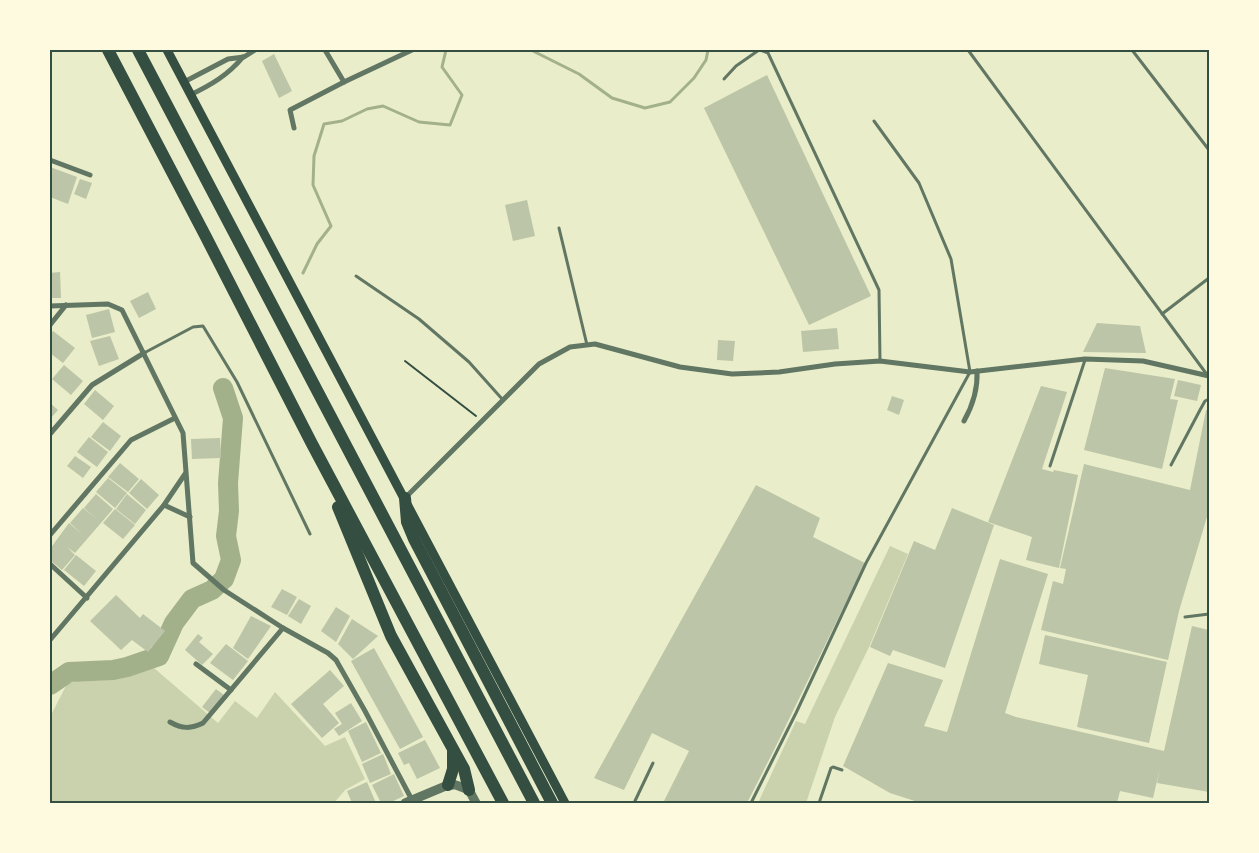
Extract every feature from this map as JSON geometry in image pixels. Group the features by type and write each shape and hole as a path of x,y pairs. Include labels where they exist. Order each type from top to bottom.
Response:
{"highway":[{"path":"108,50 311,442 503,803"},
{"path":"138,50 534,803"},
{"path":"311,442 391,636 464,769 469,790"},
{"path":"405,498 407,522 414,538 552,803"},
{"path":"448,784 453,769 453,749"}],"main road":[{"path":"168,50 190,95 565,803"}],"street":[{"path":"190,95 214,83 255,50"},
{"path":"326,50 344,82"},
{"path":"294,128 290,110 412,50"},
{"path":"184,82 228,59 244,57"},
{"path":"50,160 90,175"},
{"path":"50,325 66,304"},
{"path":"50,306 108,304 122,310 183,433 193,562 224,590 283,628 328,653 336,660 365,710 408,801 448,784 469,790 476,803"},
{"path":"405,498 539,364 570,346 595,344 680,367 732,374 779,372 835,364 880,361 970,372 1085,359 1143,361 1209,376"},
{"path":"50,434 92,385 144,354"},
{"path":"964,421 973,404 977,384 977,371"},
{"path":"50,535 131,440 175,418"},
{"path":"50,640 164,505 186,473"},
{"path":"164,505 190,517"},
{"path":"50,564 87,598"},
{"path":"170,722 179,727 193,728 203,723 283,628"},
{"path":"196,664 231,690"}],"lane":[{"path":"724,79 736,66 759,50 768,53 879,290 880,361"},
{"path":"968,50 1209,376"},
{"path":"1132,50 1209,150"},
{"path":"751,803 796,714 866,563 970,372 951,259 919,183 874,121"},
{"path":"560,228 587,345"},
{"path":"356,276 419,319 469,362 503,400"},
{"path":"1162,314 1209,278"},
{"path":"144,354 193,326 203,326 237,382 310,534"},
{"path":"1050,466 1085,359"},
{"path":"1171,465 1205,401 1209,399"},
{"path":"1185,617 1209,614"},
{"path":"634,803 653,763"},
{"path":"819,803 831,768 842,770"}],"path":[{"path":"405,361 483,421"}],"green space":[{"path":"890,546 908,554 869,647 835,717 806,803 758,803 796,721 805,724"},
{"path":"154,668 218,723 235,701 257,718 275,692 325,746 345,737 365,779 345,790 334,803 50,803 50,717 67,684 94,675"}],"building":[{"path":"274,54 292,91 279,98 262,61"},
{"path":"767,75 871,296 809,325 704,108"},
{"path":"50,167 77,177 68,204 50,197"},
{"path":"80,179 92,183 86,199 74,194"},
{"path":"527,200 535,236 513,241 505,205"},
{"path":"60,272 61,298 50,298 50,273"},
{"path":"148,292 156,309 139,318 130,301"},
{"path":"109,309 115,332 92,338 86,315"},
{"path":"1097,323 1140,326 1146,353 1083,352"},
{"path":"837,328 839,349 803,352 801,331"},
{"path":"53,331 75,348 63,363 50,353 50,334"},
{"path":"110,336 119,359 99,366 90,341"},
{"path":"718,340 735,341 733,361 717,360"},
{"path":"64,365 83,381 71,395 52,379"},
{"path":"1105,368 1175,379 1170,399 1178,400 1162,469 1084,450"},
{"path":"1178,380 1201,385 1197,401 1174,396"},
{"path":"1041,386 1067,392 1042,469 1078,475 1059,568 1026,560 1032,537 988,522"},
{"path":"95,390 114,406 103,420 84,404"},
{"path":"892,396 904,400 899,415 887,410"},
{"path":"50,403 58,410 50,419"},
{"path":"1206,410 1209,411 1209,510 1179,611 1168,660 1041,630 1053,581 1063,584 1066,569 1060,568 1084,464 1190,490"},
{"path":"103,422 121,436 110,451 91,437"},
{"path":"89,437 108,452 97,467 77,452"},
{"path":"220,438 221,458 192,459 191,439"},
{"path":"75,456 91,467 83,478 67,466"},
{"path":"120,463 139,479 128,492 108,477"},
{"path":"108,478 127,493 115,508 96,492"},
{"path":"141,479 159,495 147,509 129,493"},
{"path":"756,485 820,518 813,537 865,563 747,803 663,803 689,751 652,733 624,790 594,778"},
{"path":"96,494 113,509 75,553 67,547 75,555 62,570 50,560 50,549 69,523 84,536 70,523 83,508 97,519 84,508"},
{"path":"127,494 146,510 135,524 116,509"},
{"path":"952,508 994,525 945,668 893,650 890,656 870,647 914,541 935,550"},
{"path":"115,509 135,525 123,539 103,523"},
{"path":"76,555 96,571 84,586 64,570"},
{"path":"1000,559 1048,574 1005,713 1016,717 1164,751 1192,626 1209,630 1209,792 1157,783 1160,768 1153,798 1120,791 1117,803 921,803 890,793 843,766 888,663 943,680 924,726 947,732"},
{"path":"282,589 297,597 287,615 271,607"},
{"path":"116,595 140,618 143,614 165,631 148,652 132,640 121,650 90,621"},
{"path":"299,599 311,606 301,624 288,616"},
{"path":"336,607 350,616 336,642 321,631"},
{"path":"251,616 271,626 248,659 233,648"},
{"path":"352,619 378,636 353,659 338,644"},
{"path":"198,634 203,638 199,642 213,654 202,665 185,650"},
{"path":"1045,635 1167,662 1149,743 1077,727 1088,675 1039,664"},
{"path":"226,644 248,661 233,680 210,663"},
{"path":"374,648 423,737 400,749 351,661"},
{"path":"330,670 344,686 323,704 339,723 322,738 291,704"},
{"path":"216,689 224,695 210,713 202,707"},
{"path":"351,703 362,721 339,736 334,729 342,724 335,713"},
{"path":"366,722 381,753 362,762 348,731"},
{"path":"425,740 440,768 417,779 409,763 404,765 398,753"},
{"path":"383,754 391,774 370,783 362,764"},
{"path":"394,774 404,796 389,803 381,803 372,785"},
{"path":"367,782 376,803 352,803 347,791"}],"waterway":[{"path":"303,273 317,244 331,226 313,185 314,156 324,124 342,121 367,109 383,106 419,122 450,125 462,95 442,67 446,50"},
{"path":"531,50 579,74 612,98 645,108 670,102 694,78 706,60 708,50"},
{"path":"50,685 69,672 113,670 159,656 174,623 192,599 212,590 224,579 231,560 226,536 229,511 228,483 233,418 223,388"}]}
